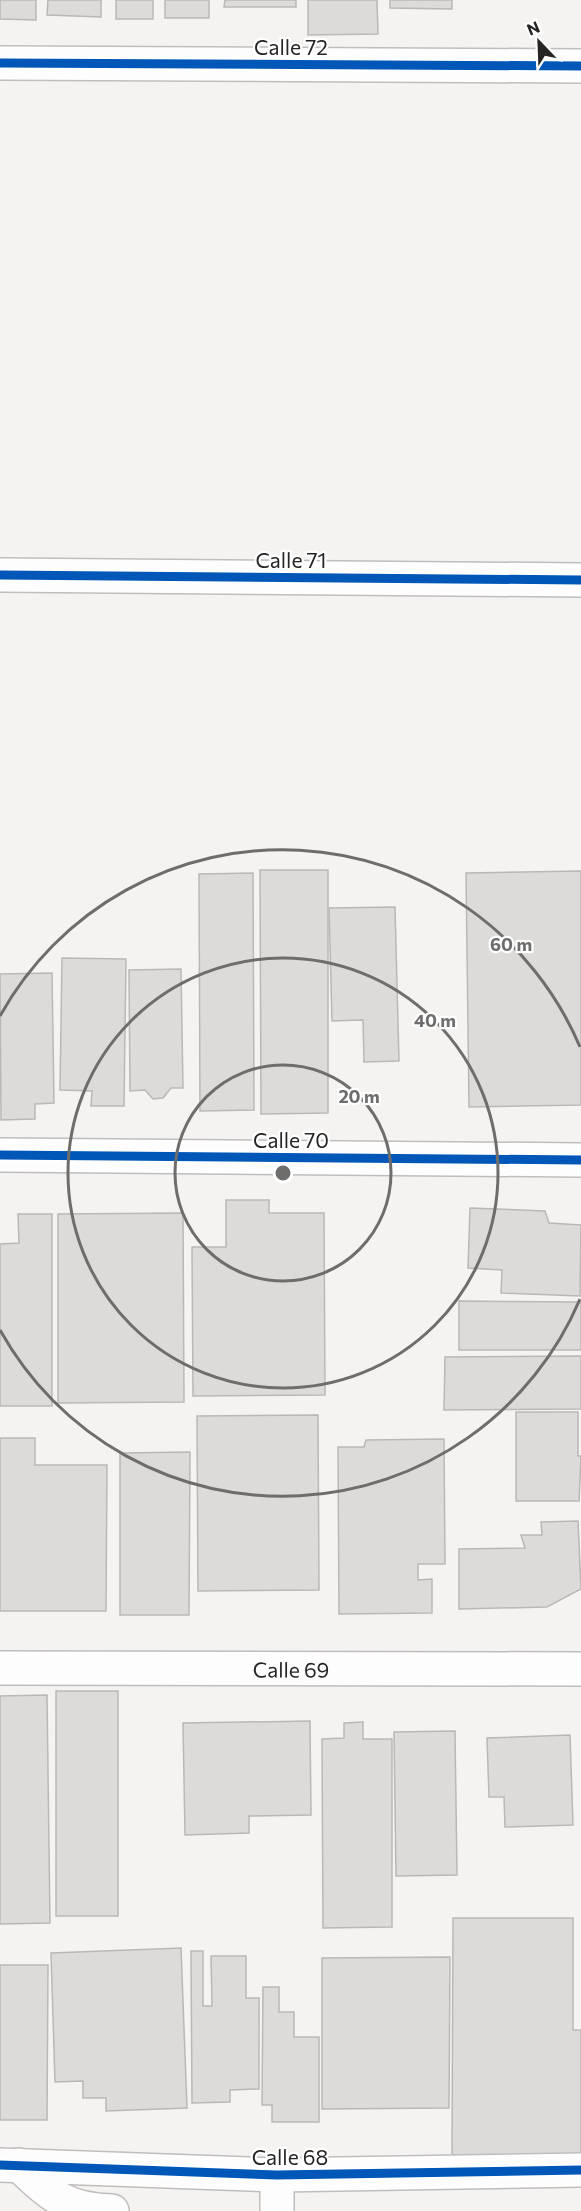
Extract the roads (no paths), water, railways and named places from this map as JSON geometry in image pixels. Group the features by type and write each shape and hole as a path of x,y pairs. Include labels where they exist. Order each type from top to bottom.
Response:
{"street":[{"name":"Calle 72","path":"0,63 581,66"},
{"name":"Calle 71","path":"0,575 581,580"},
{"name":"Calle 70","path":"0,1155 581,1160"},
{"name":"Calle 69","path":"0,1668 581,1669"},
{"name":"Calle 68","path":"9,2165 277,2175 581,2170"},
{"name":"Calle 68","path":"9,2165 46,2203 67,2204 89,2211 112,2211"},
{"path":"277,2175 278,2211"}]}
